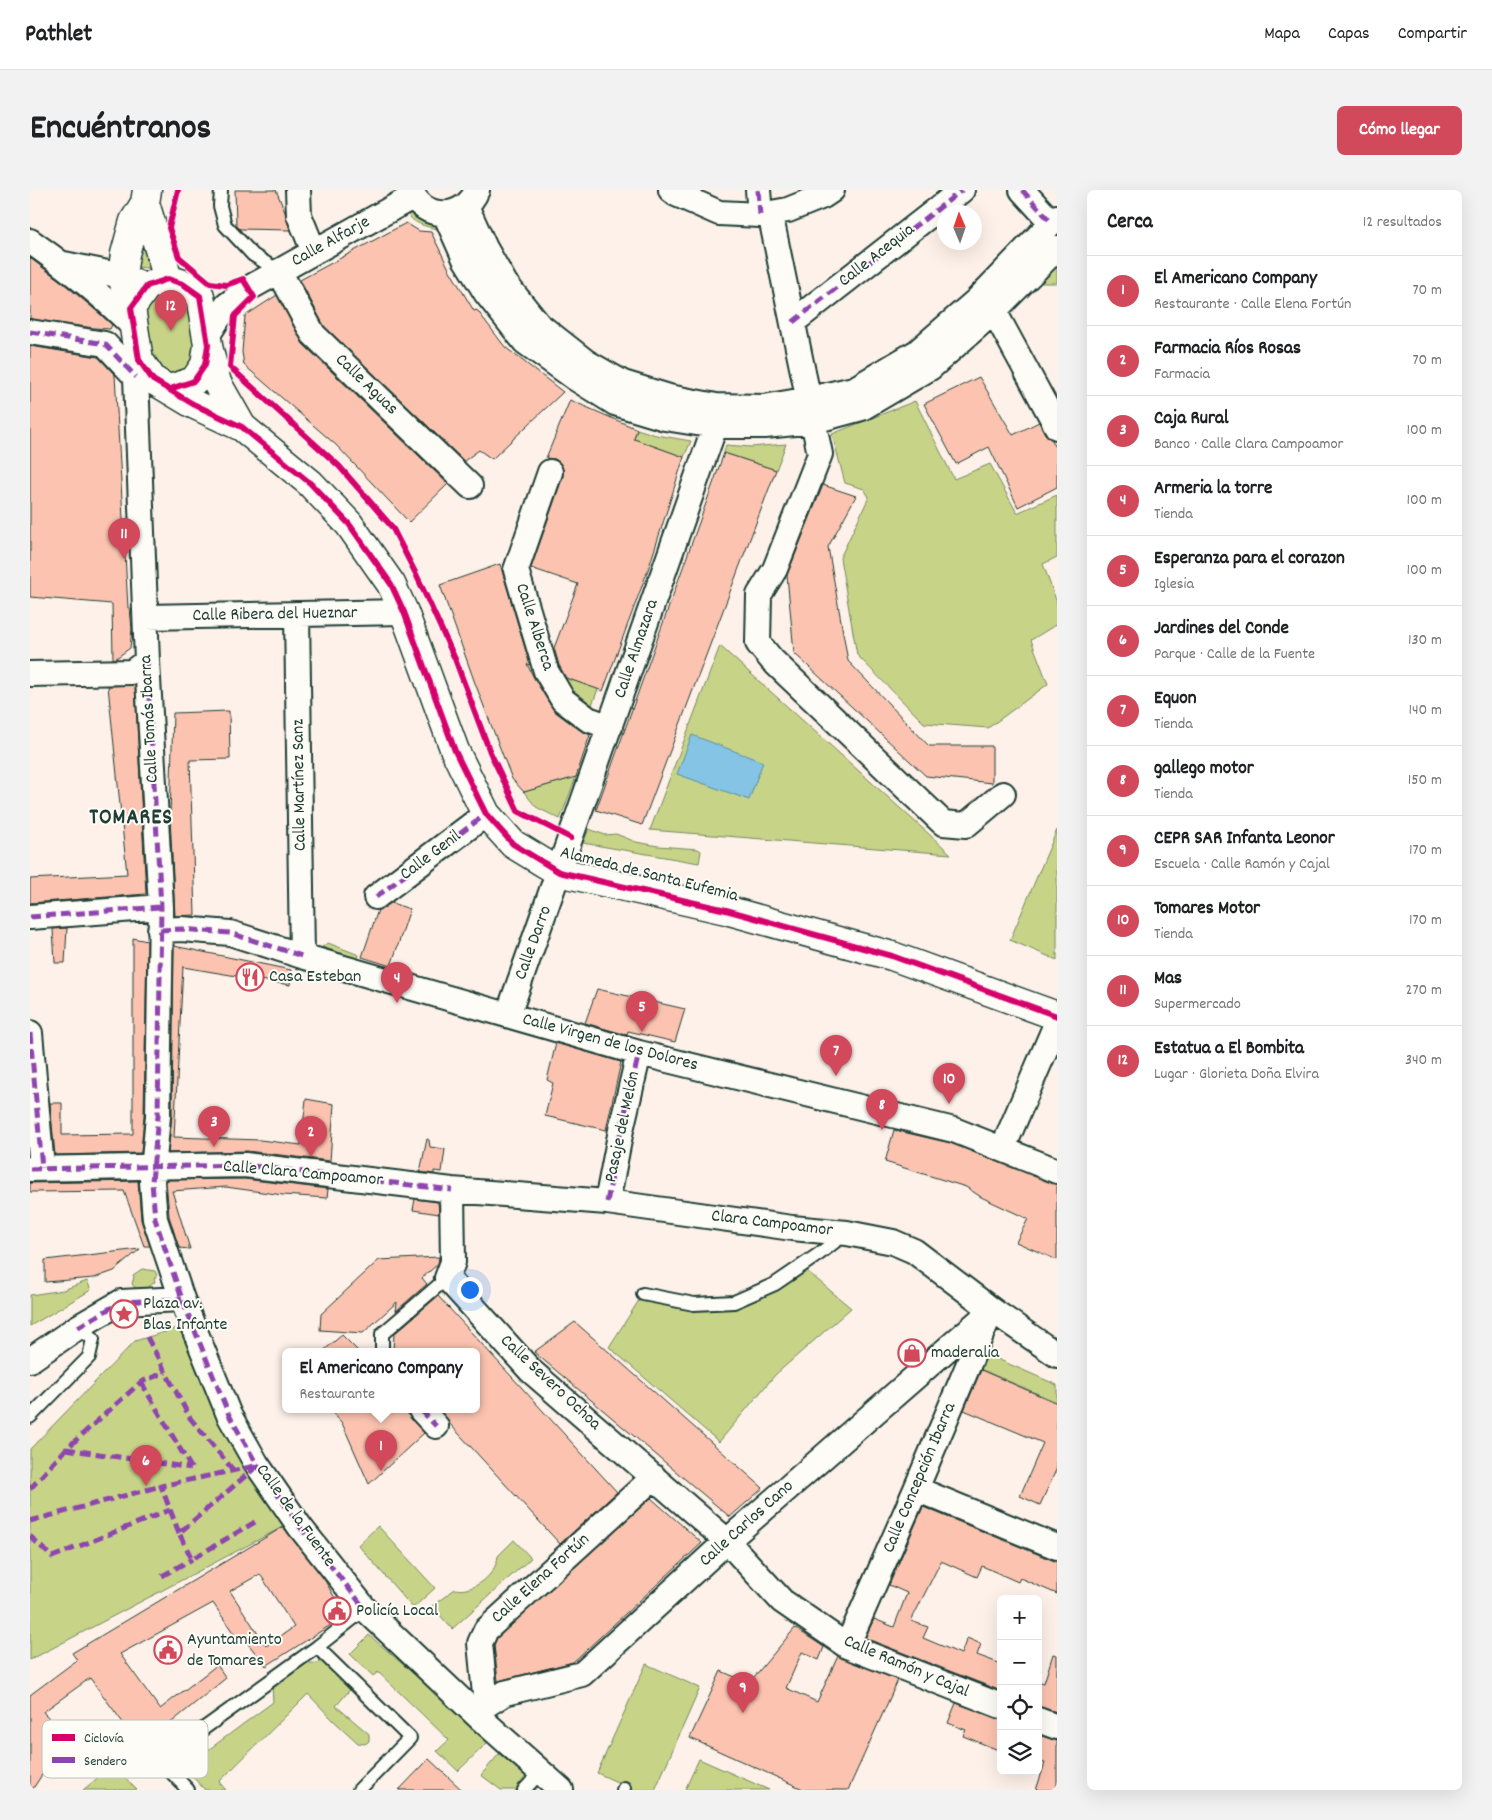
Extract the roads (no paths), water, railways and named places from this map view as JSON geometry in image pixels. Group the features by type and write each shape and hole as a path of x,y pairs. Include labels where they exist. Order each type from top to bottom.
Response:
{"street":[{"path":"298,190 299,215 314,252"},
{"path":"671,190 676,194 720,212 765,214 788,210 832,190"},
{"path":"758,190 793,322 820,454 776,569 758,595 758,643 772,660 943,823 966,825 1003,794"},
{"name":"Calle Acequia","path":"793,322 962,190"},
{"path":"463,203 464,259 486,293 525,342 576,378 615,402 665,418 715,426 765,426 812,410 854,389 917,352 977,300 1054,220 1022,190"},
{"name":"Calle Alfarje","path":"207,341 228,305 249,288 314,252 412,193"},
{"path":"412,193 427,210 463,203"},
{"path":"145,281 125,254 134,220 146,196"},
{"path":"137,368 132,318 145,281 146,196"},
{"path":"463,203 505,283 539,325 586,362 623,383 669,397 716,406 812,410 862,408 930,368 994,311 1057,248"},
{"path":"30,241 111,305 132,318"},
{"path":"30,332 105,344 153,380 170,388 194,382 205,365 207,341 200,296 183,284 145,281 61,264"},
{"name":"Calle Aguas","path":"279,271 313,334 470,486"},
{"name":"Calle Alfarje","path":"200,296 249,288"},
{"path":"994,311 1057,427"},
{"name":"Alameda de Santa Eufemia","path":"207,341 217,383 242,427"},
{"name":"Calle Tomás Ibarra","path":"137,368 146,662 160,918 158,1116 154,1167"},
{"name":"Alameda de Santa Eufemia","path":"170,388 193,404 242,427 310,482 349,524 391,584 404,612 455,751 486,814 513,844 559,872 726,910 892,956 1057,1016"},
{"name":"Calle Almazara","path":"559,872 715,426"},
{"name":"Calle Alberca","path":"550,472 516,570 546,671 563,700 588,719 610,727"},
{"name":"Calle Ribera del Hueznar","path":"146,617 404,612"},
{"name":"Calle Martínez Sanz","path":"297,614 302,956"},
{"path":"30,674 132,672 146,662"},
{"name":"Calle Genil","path":"376,897 486,814"},
{"name":"Calle Darro","path":"508,1015 559,872"},
{"name":"Calle Virgen de los Dolores","path":"30,917 160,918 182,929 230,933 302,956 639,1053 954,1130 1057,1171"},
{"path":"1003,1148 1057,1022"},
{"path":"30,1033 36,1169"},
{"name":"Pasaje del Melón","path":"607,1202 639,1053"},
{"name":"Calle Clara Campoamor","path":"36,1169 245,1165 452,1190"},
{"name":"Calle de la Fuente","path":"154,1167 152,1182 155,1219 182,1299 229,1415 256,1463 300,1528 365,1609 483,1712 552,1785"},
{"path":"447,1278 453,1262 452,1190"},
{"name":"Clara Campoamor","path":"452,1190 607,1202 792,1228 847,1233 893,1242 914,1251 992,1310 1057,1355"},
{"name":"Calle Severo Ochoa","path":"447,1278 531,1370 727,1540"},
{"path":"30,1360 78,1327 121,1302 182,1299"},
{"name":"Calle Concepción Ibarra","path":"847,1646 992,1310"},
{"name":"Calle Carlos Cano","path":"483,1712 505,1693 582,1674 727,1540 992,1310"},
{"name":"Calle Elena Fortún","path":"483,1712 480,1643 486,1630 654,1477"},
{"path":"916,1489 1057,1547"},
{"name":"Calle Ramón y Cajal","path":"727,1540 782,1601 847,1646 997,1704"},
{"path":"1042,1721 1057,1727"}],"lane":[{"path":"221,190 220,206 225,224 253,255 279,271"},
{"path":"643,1294 694,1304 734,1302 775,1284 847,1233"},
{"path":"382,1348 382,1334 447,1278"},
{"path":"30,1417 89,1357 93,1339 78,1327"},
{"path":"208,1725 365,1609"},
{"path":"316,1646 410,1738 358,1790"},
{"path":"177,1778 188,1790"},
{"path":"524,1790 552,1785"}],"water":[{"path":"692,735 763,762 749,800 677,774"}],"place":[{"name":"Estatua a El Bombita","path":"171,331"},
{"name":"Mas","path":"124,559"},
{"name":"Casa Esteban","path":"250,977"},
{"name":"Armeria la torre","path":"397,1003"},
{"name":"Esperanza para el corazon","path":"642,1032"},
{"name":"Equon","path":"836,1076"},
{"name":"Tomares Motor","path":"949,1104"},
{"name":"gallego motor","path":"882,1130"},
{"name":"Caja Rural","path":"214,1147"},
{"name":"Farmacia Ríos Rosas","path":"311,1157"},
{"name":"Plaza av. Blas Infante","path":"124,1314"},
{"name":"maderalia","path":"912,1353"},
{"name":"El Americano Company","path":"381,1471"},
{"name":"Jardines del Conde","path":"146,1486"},
{"name":"Policía Local","path":"337,1611"},
{"name":"Ayuntamiento de Tomares","path":"168,1650"},
{"name":"CEPR SAR Infanta Leonor","path":"743,1713"}],"district":[{"name":"TOMARES","path":"131,818"}]}
